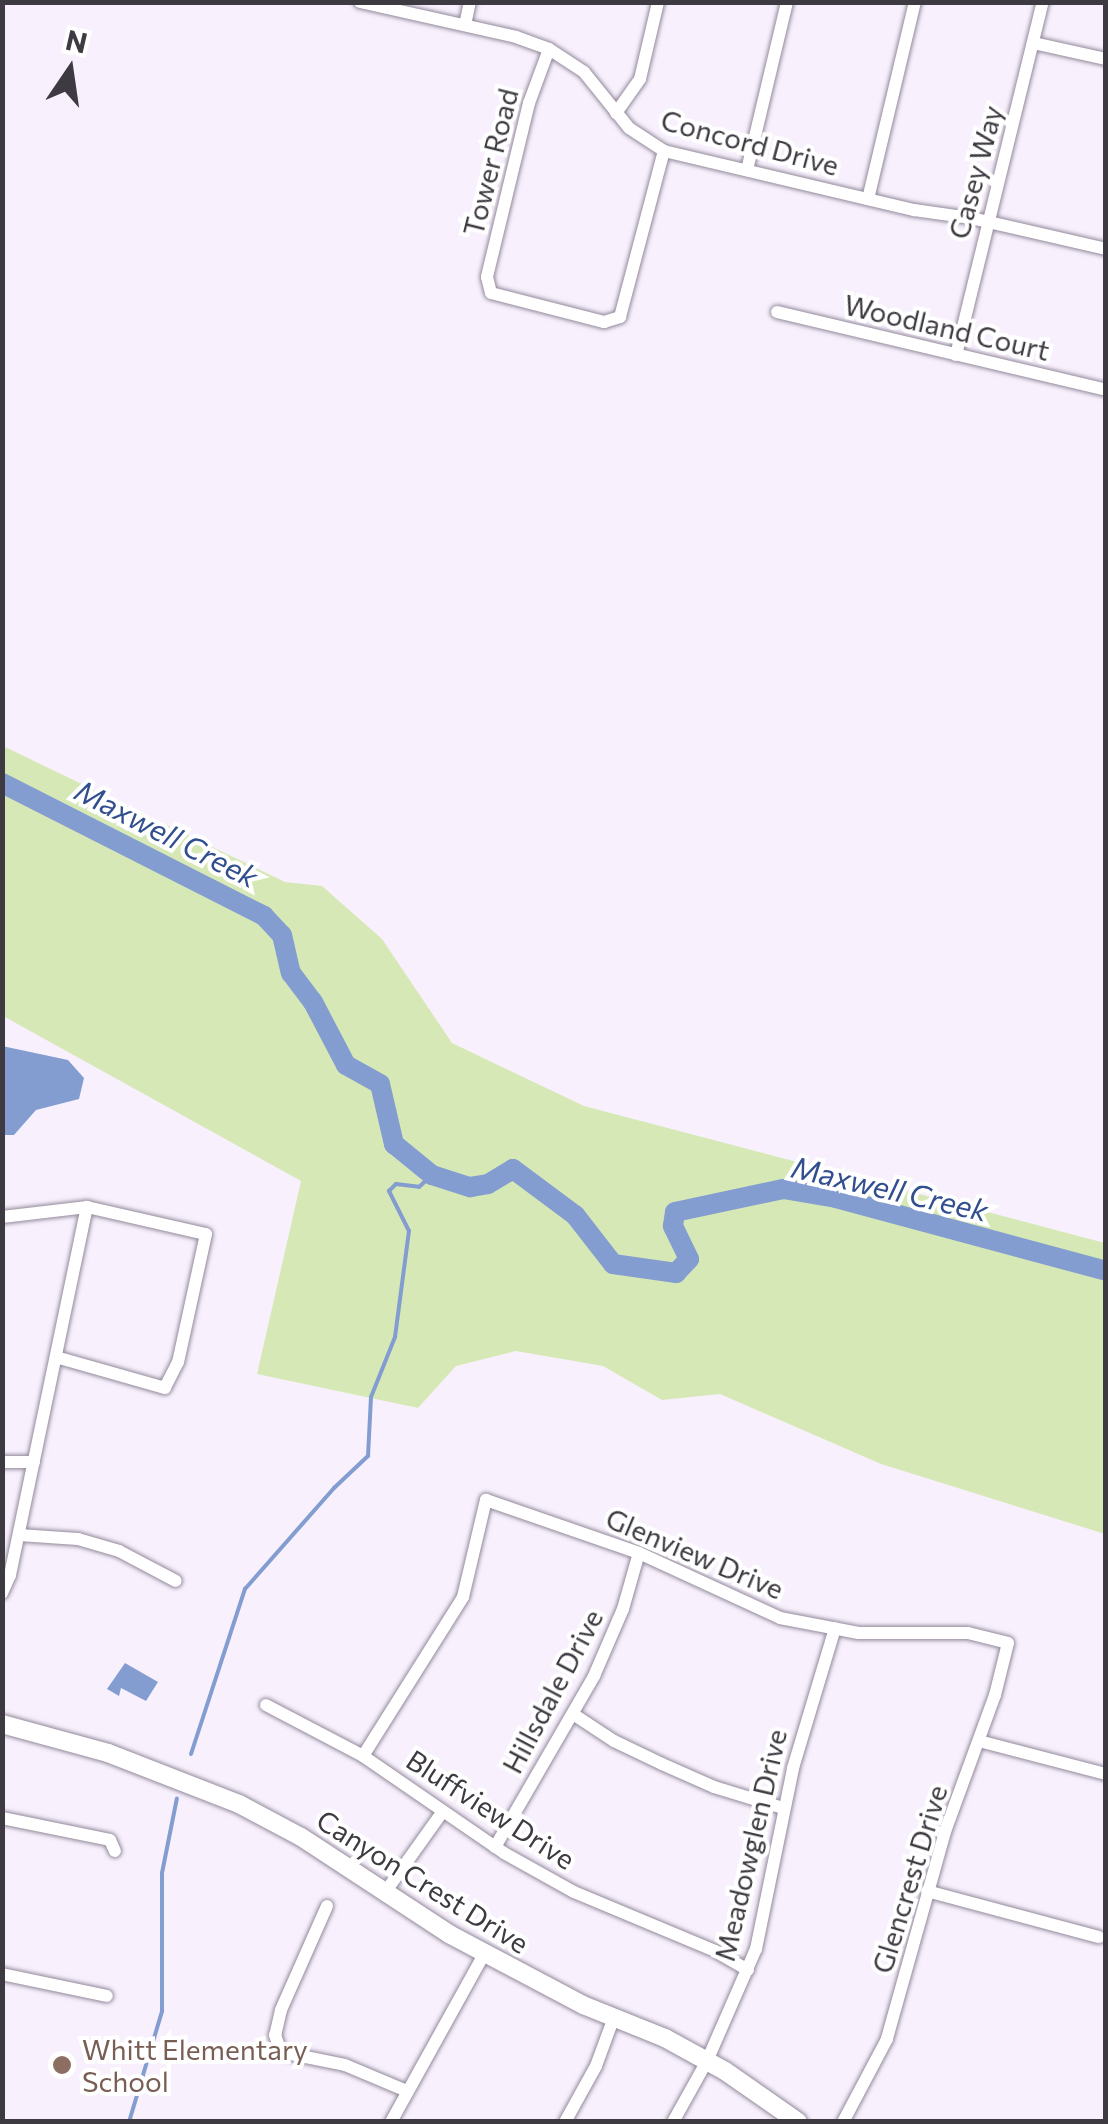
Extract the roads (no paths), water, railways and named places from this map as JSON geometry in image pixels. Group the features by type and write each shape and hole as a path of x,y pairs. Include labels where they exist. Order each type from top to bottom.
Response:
{"street":[{"name":"Concord Drive","path":"360,2 550,49 584,72 616,113 642,138 664,150 868,199 1106,249"},
{"path":"464,26 470,2"},
{"path":"616,113 640,79 658,2"},
{"path":"747,170 787,2"},
{"path":"868,199 915,2"},
{"name":"Casey Way","path":"956,355 1043,2"},
{"path":"1033,43 1106,59"},
{"name":"Tower Road","path":"550,49 528,103 488,288 496,296 604,322 615,320 623,312 664,150"},
{"name":"Woodland Court","path":"777,312 1106,390"},
{"path":"2,1217 87,1206 206,1234 178,1362 165,1388 56,1357"},
{"path":"2,1593 19,1535 87,1206"},
{"path":"2,1462 34,1462"},
{"name":"Glenview Drive","path":"363,1756 464,1597 486,1500 638,1553 780,1618 859,1634 968,1633 1008,1644"},
{"path":"19,1535 78,1539 119,1552 176,1582"},
{"name":"Hillsdale Drive","path":"495,1847 610,1643 638,1553"},
{"name":"Meadowglen Drive","path":"673,2122 708,2061 748,1970 783,1808 835,1628"},
{"name":"Glencrest Drive","path":"843,2122 887,2038 928,1891 1008,1644"},
{"name":"Bluffview Drive","path":"266,1705 363,1756 495,1847 574,1892 715,1951 748,1970"},
{"path":"573,1714 614,1742 662,1764 714,1787 783,1808"},
{"name":"Canyon Crest Drive","path":"2,1724 108,1753 239,1804 484,1954 708,2061 798,2122"},
{"path":"979,1741 1106,1774"},
{"path":"386,1892 443,1811"},
{"path":"2,1818 110,1840 116,1851"},
{"path":"928,1891 1099,1938"},
{"path":"327,1906 281,2010 275,2035 280,2052 345,2066 407,2091"},
{"path":"391,2122 484,1954"},
{"path":"2,1974 107,1996"},
{"path":"565,2122 596,2066 614,2017"}],"water":[{"path":"2,1046 68,1060 84,1078 79,1099 36,1110 14,1135 3,1135"},
{"path":"125,1663 158,1682 146,1701 121,1688 119,1696 107,1689"}],"waterway":[{"name":"Maxwell Creek","path":"2,783 264,916 282,935 291,973 313,1002 346,1065 380,1084 394,1144 432,1175 470,1187 488,1184 513,1169 575,1215 613,1264 676,1273 689,1259 673,1226 675,1212 783,1189 836,1198 1106,1271"},
{"path":"191,1754 245,1589 334,1488 368,1456 371,1397 395,1337 409,1231 389,1191 396,1184 419,1187 432,1175"},
{"path":"129,2122 162,2011 162,1873 177,1798"}],"place":[{"name":"Whitt Elementary School","path":"62,2065"}]}
